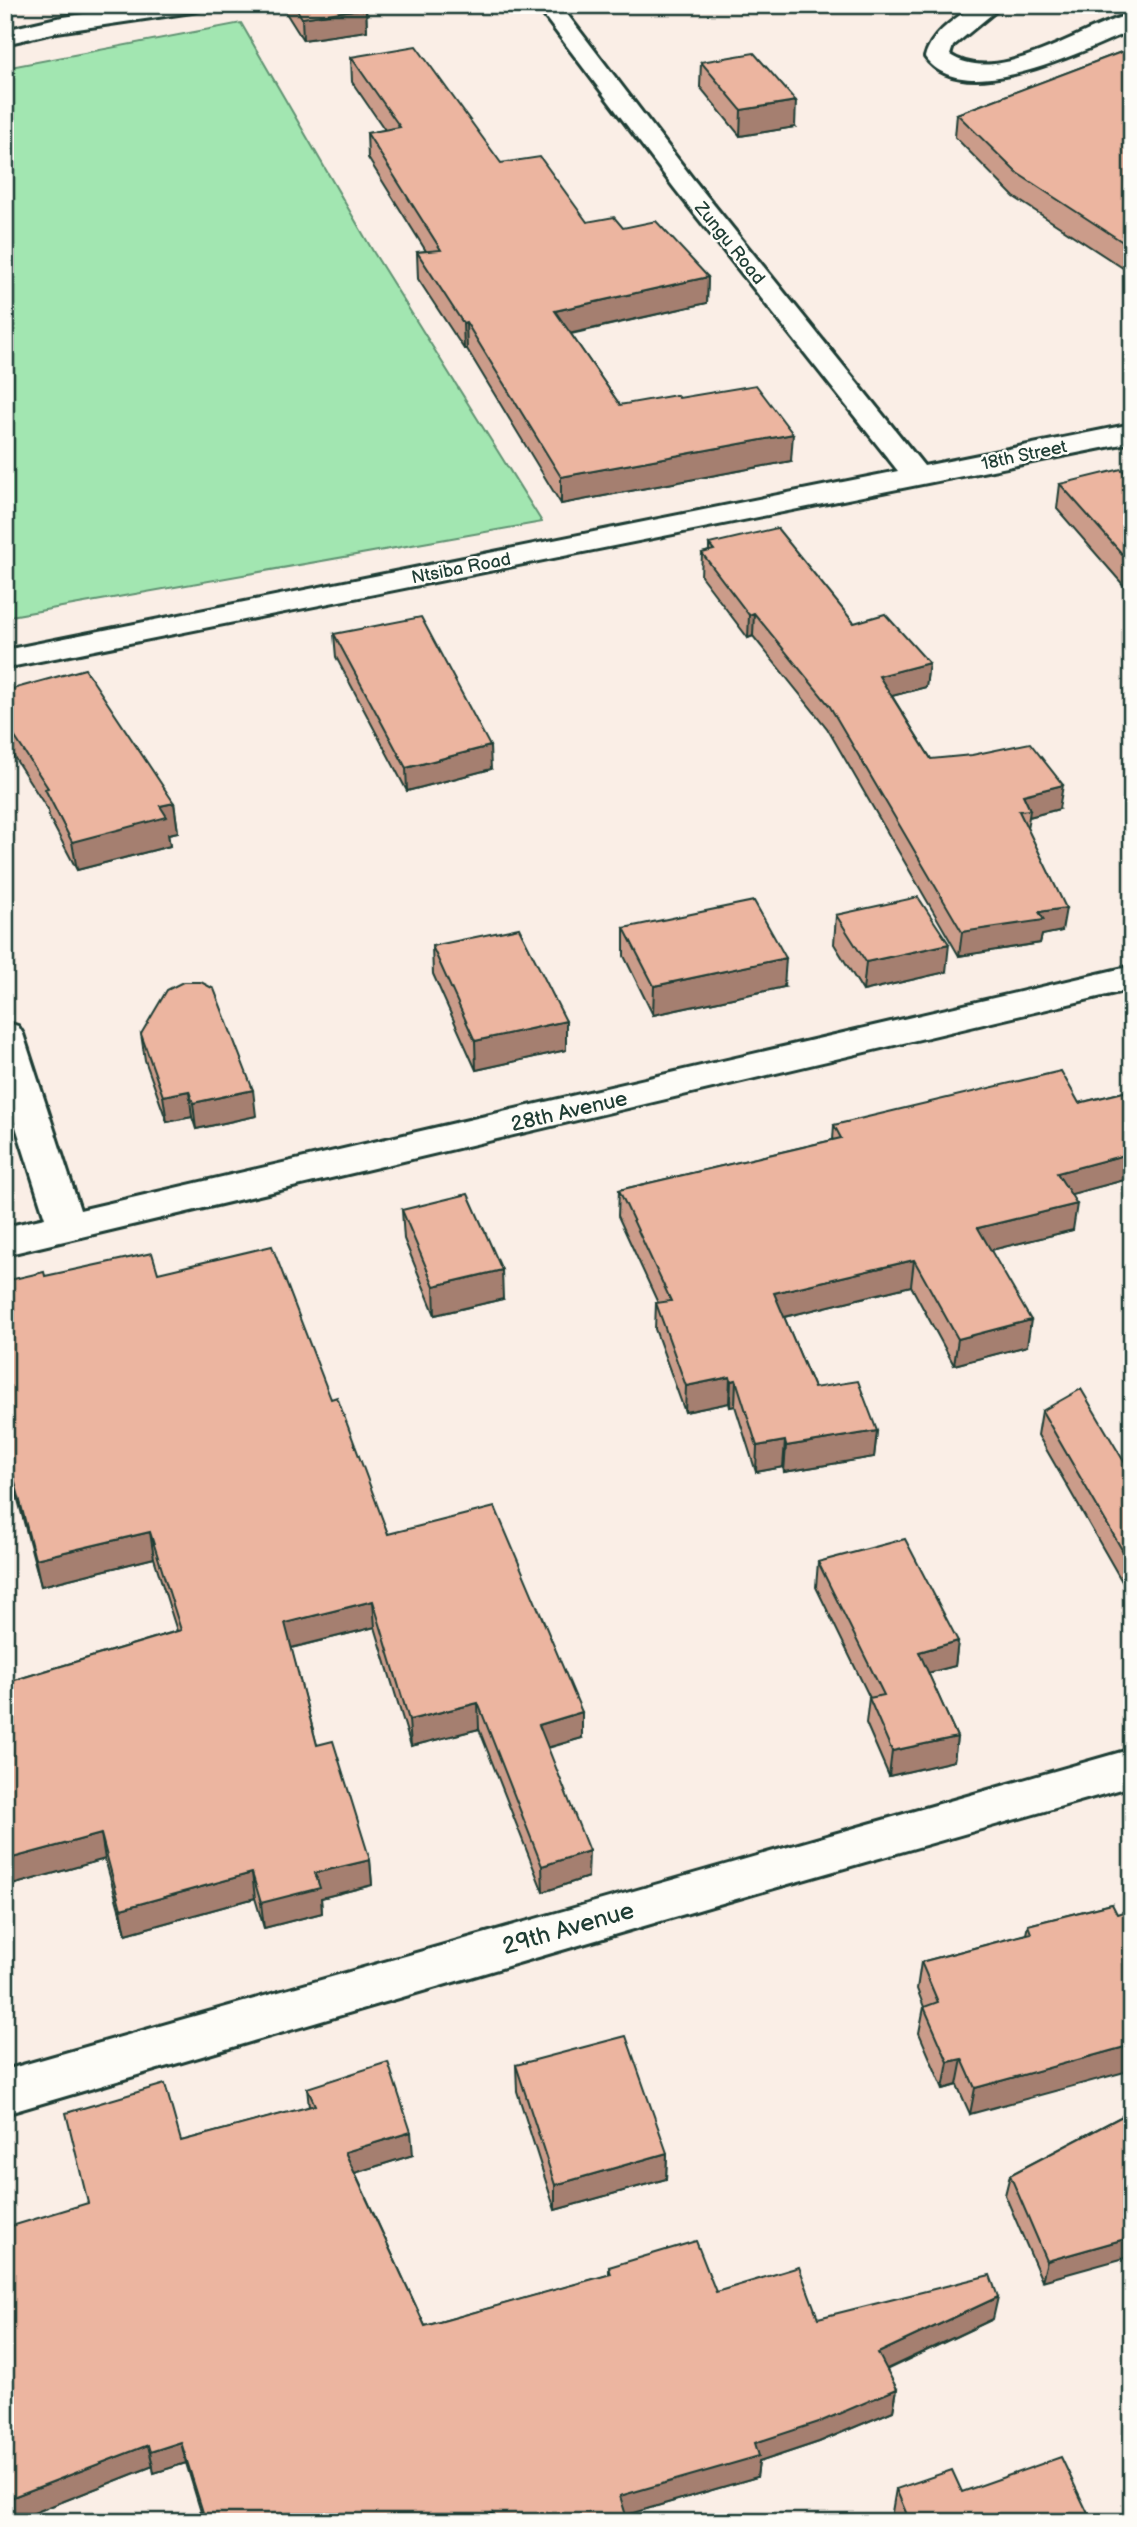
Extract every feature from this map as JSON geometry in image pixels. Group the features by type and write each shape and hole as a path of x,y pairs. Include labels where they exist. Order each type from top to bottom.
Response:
{"street":[{"path":"5,37 148,8 192,5"},
{"name":"Zungu Road","path":"548,5 684,184 917,477"},
{"path":"990,5 937,49 937,57 943,64 963,72 983,73 1010,69 1132,21"},
{"name":"18th Street","path":"917,477 1132,433"},
{"name":"Ntsiba Road","path":"5,659 917,477"},
{"name":"28th Avenue","path":"5,1241 1132,977"},
{"path":"5,1034 67,1227"},
{"name":"29th Avenue","path":"5,2092 729,1881 1132,1767"}],"green space":[{"path":"241,23 374,253 542,522 5,617 5,68"}],"building":[{"path":"294,5 364,5 366,8 302,18"},
{"path":"416,46 501,163 540,157 587,222 614,217 623,228 656,221 708,277 555,311 620,405 756,385 793,434 561,477 466,322 463,323 417,252 441,250 367,133 400,127 351,57"},
{"path":"1132,48 1132,248 1017,173 957,114"},
{"path":"754,53 796,101 741,110 701,62"},
{"path":"1121,469 1132,479 1132,565 1060,484"},
{"path":"777,528 854,623 885,614 929,663 879,676 931,759 972,755 1030,743 1063,785 1023,795 1030,810 1019,811 1066,908 1039,912 1044,920 962,932 829,705 754,613 749,615 702,553 714,550 709,544"},
{"path":"421,617 490,746 406,768 334,634"},
{"path":"85,669 174,803 160,806 167,817 72,842 45,789 48,788 5,722 5,691"},
{"path":"918,897 949,944 866,962 836,915"},
{"path":"754,901 786,958 654,986 624,928"},
{"path":"519,928 566,1021 475,1041 432,946"},
{"path":"183,982 201,982 214,989 253,1090 193,1103 189,1091 163,1096 141,1034 167,990"},
{"path":"1061,1071 1079,1103 1132,1090 1132,1153 1057,1173 1077,1204 978,1228 1031,1320 958,1339 914,1260 774,1293 814,1388 858,1381 877,1431 786,1446 785,1441 757,1446 736,1380 731,1381 730,1377 686,1386 656,1303 671,1301 619,1190 841,1138 834,1125"},
{"path":"468,1194 502,1270 434,1286 402,1210"},
{"path":"272,1246 331,1399 337,1397 388,1534 495,1507 582,1712 539,1725 589,1851 542,1866 478,1703 409,1720 373,1601 285,1623 317,1745 333,1741 370,1860 315,1873 320,1888 261,1903 252,1873 121,1909 101,1834 5,1860 5,1683 181,1630 150,1532 35,1559 5,1443 5,1281 44,1272 45,1276 152,1253 158,1273"},
{"path":"1081,1389 1132,1475 1132,1567 1042,1411"},
{"path":"905,1539 958,1641 919,1652 957,1737 892,1751 869,1698 884,1695 818,1562"},
{"path":"1112,1904 1117,1914 1132,1909 1132,2045 975,2088 962,2059 948,2062 924,2007 938,2002 921,1962 1031,1933 1028,1925"},
{"path":"626,2036 667,2153 555,2185 516,2065"},
{"path":"388,2062 411,2132 345,2152 425,2326 611,2274 609,2267 696,2241 716,2292 799,2267 818,2318 990,2275 998,2297 878,2353 897,2389 822,2421 755,2443 759,2456 620,2496 628,2522 495,2522 492,2513 475,2522 206,2522 181,2442 150,2452 148,2445 5,2500 5,2228 88,2203 66,2113 165,2084 181,2141 315,2105 307,2088"},
{"path":"1132,2111 1132,2237 1047,2261 1010,2175"},
{"path":"1061,2457 1092,2522 910,2522 896,2489 952,2470 962,2492"}]}
